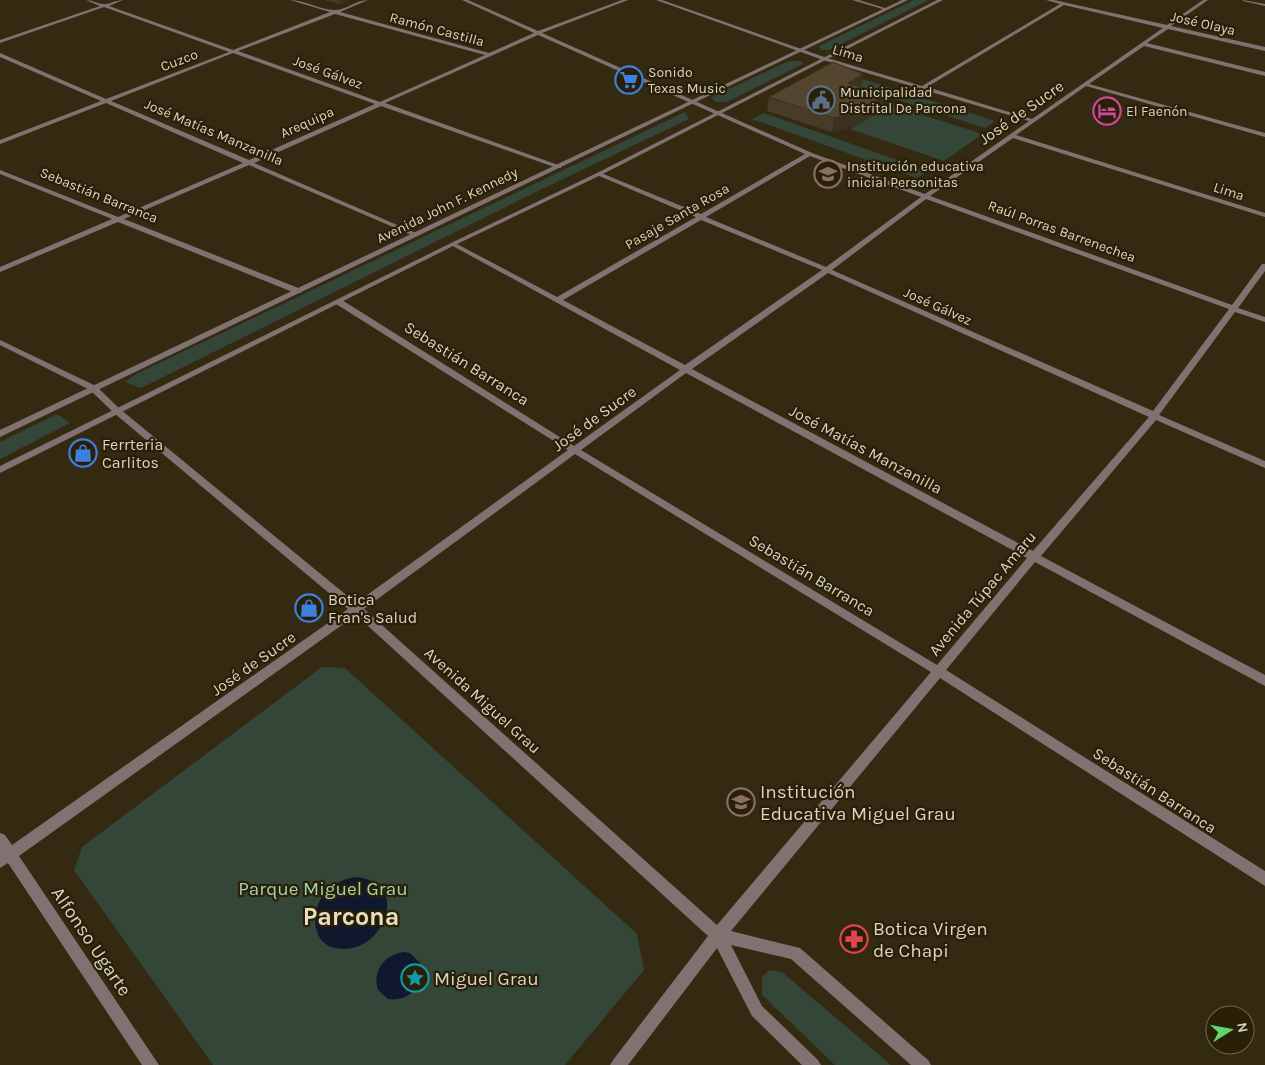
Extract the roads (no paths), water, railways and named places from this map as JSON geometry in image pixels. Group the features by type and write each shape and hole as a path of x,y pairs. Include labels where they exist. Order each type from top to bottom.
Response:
{"street":[{"name":"José Gálvez","path":"88,0 559,167"},
{"path":"0,42 121,0"},
{"name":"Ramón Castilla","path":"292,0 490,55"},
{"name":"Cuzco","path":"0,142 366,0"},
{"name":"Raúl Porras Barrenechea","path":"464,0 810,154 928,195 1265,320"},
{"name":"Arequipa","path":"0,270 250,162 538,33 626,0"},
{"name":"Lima","path":"658,0 825,59 1034,121"},
{"path":"854,0 886,9"},
{"name":"Avenida John F. Kennedy","path":"0,434 906,0"},
{"path":"0,470 453,244 599,174 941,0"},
{"name":"José Olaya","path":"1048,0 1265,49"},
{"name":"José de Sucre","path":"5,858 356,609 576,451 686,369 828,270 928,195 1206,0"},
{"path":"1245,0 1265,5"},
{"path":"922,88 1063,4"},
{"path":"1142,44 1265,74"},
{"name":"José Matías Manzanilla","path":"0,55 416,235"},
{"path":"1087,85 1265,135"},
{"name":"Lima","path":"1013,136 1265,215"},
{"name":"Pasaje Santa Rosa","path":"557,300 810,154"},
{"name":"Sebastián Barranca","path":"0,172 298,291"},
{"name":"José Gálvez","path":"599,174 828,270 1265,465"},
{"name":"José Matías Manzanilla","path":"453,244 1265,681"},
{"name":"Avenida Túpac Amaru","path":"618,1065 718,935 938,671 1154,417 1265,266"},
{"name":"Sebastián Barranca","path":"339,302 576,451 938,671 1265,879"},
{"name":"Avenida Miguel Grau","path":"0,342 93,388 117,411 356,609 718,935 757,1012 813,1065"},
{"name":"Alfonso Ugarte","path":"0,839 5,858 150,1065"},
{"name":"Avenida Miguel Grau","path":"718,935 795,954 923,1065"}],"water":[{"path":"354,877 373,881 383,891 387,904 385,918 378,931 366,942 352,948 335,948 327,945 318,934 315,919 316,911 322,897 332,887"},
{"path":"403,952 410,953 420,963 421,971 418,985 409,995 403,998 388,999 378,990 377,976 386,960"}],"place":[{"name":"Sonido Texas Music","path":"629,80"},
{"name":"Municipalidad Distrital De Parcona","path":"821,100"},
{"name":"El Faenón","path":"1107,111"},
{"name":"Institución educativa inicial Personitas","path":"828,174"},
{"name":"Ferrteria Carlitos","path":"83,453"},
{"name":"Botica Fran's Salud","path":"309,608"},
{"name":"Institución Educativa Miguel Grau","path":"741,802"},
{"name":"Botica Virgen de Chapi","path":"854,939"},
{"name":"Miguel Grau","path":"415,978"}],"district":[{"name":"Parcona","path":"351,916"}],"park label":[{"name":"Parque Miguel Grau","path":"323,888"}]}
